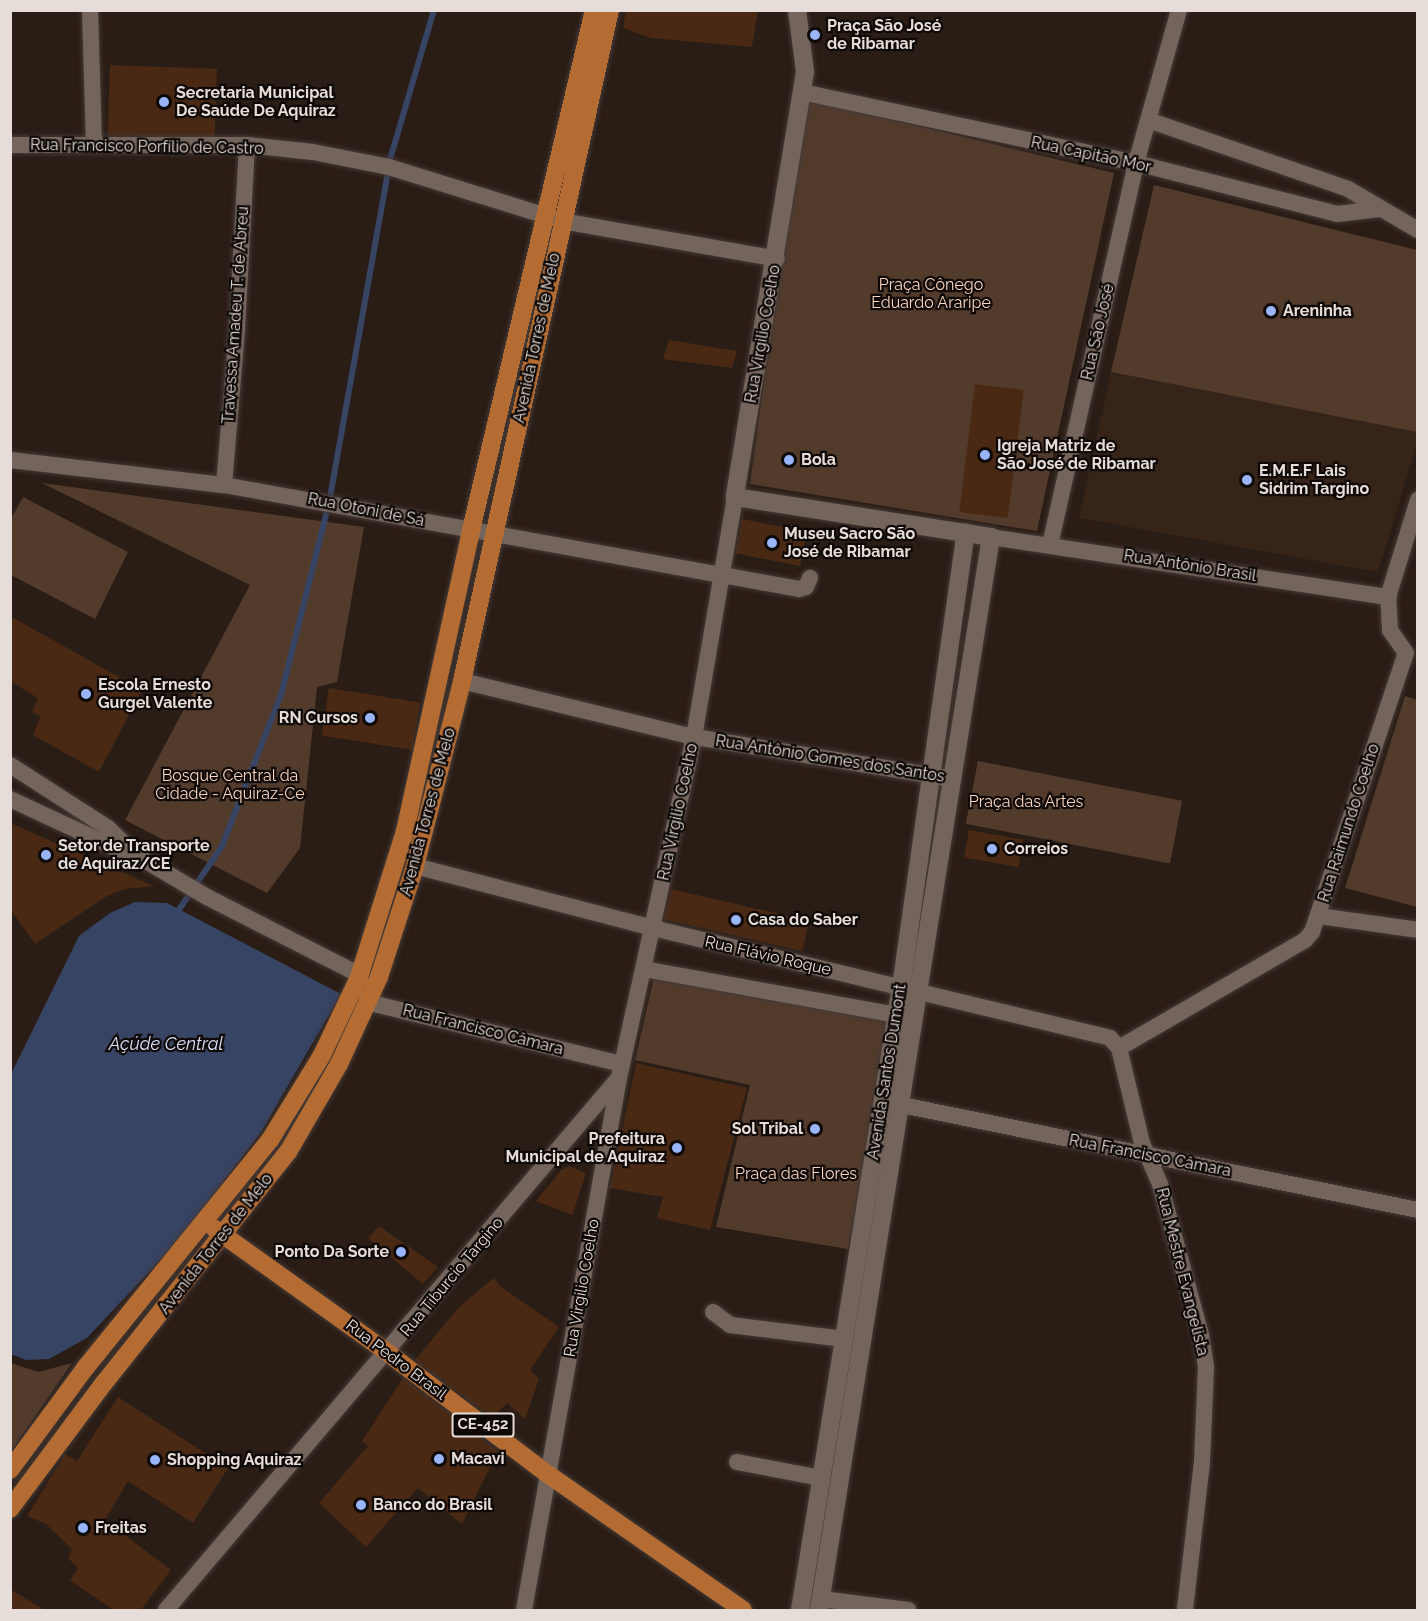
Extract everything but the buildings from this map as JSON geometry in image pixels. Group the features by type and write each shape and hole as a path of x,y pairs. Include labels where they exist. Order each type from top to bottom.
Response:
{"main road":[{"name":"Avenida Torres de Melo","path":"10,1509 104,1383 224,1236 288,1152 339,1064 369,1000 415,866 462,681 495,536 594,10"},
{"name":"Avenida Torres de Melo","path":"10,1470 86,1367 207,1222 270,1140 322,1055 359,977 405,831 471,530 610,10"},
{"name":"CE-452","path":"207,1222 224,1236"},
{"name":"Rua Pedro Brasil","path":"224,1236 388,1353 549,1475 743,1611"}],"street":[{"path":"90,10 94,145"},
{"name":"Rua Virgilio Coelho","path":"524,1611 620,1071 694,737 720,576 777,259 802,93 805,49 797,10"},
{"name":"Rua São José","path":"1050,545 1136,163 1179,10"},
{"name":"Rua Capitão Mor","path":"802,93 1136,163 1337,214 1380,209"},
{"path":"1148,120 1348,189 1418,230"},
{"name":"Rua Francisco Porfílio de Castro","path":"10,145 247,145 313,152 389,167 553,219 777,259"},
{"name":"Travessa Amadeu T. de Abreu","path":"224,485 237,329 247,145"},
{"name":"Rua Otoni de Sá","path":"10,460 224,485 495,536 800,589 806,587 810,578"},
{"path":"735,497 992,537"},
{"name":"Rua Raimundo Coelho","path":"1119,1048 1305,940 1319,916 1412,655 1390,630 1388,597 1418,500"},
{"name":"Avenida Santos Dumont","path":"800,1611 901,987 966,533"},
{"name":"Rua Antônio Brasil","path":"992,537 1388,597"},
{"name":"Avenida Santos Dumont","path":"820,1605 992,537"},
{"path":"950,652 972,656"},
{"name":"Rua Antônio Gomes dos Santos","path":"462,681 694,737 952,779"},
{"path":"10,765 108,828 136,855"},
{"path":"10,799 136,855 207,897 359,977 369,1000"},
{"name":"Rua Flávio Roque","path":"415,866 653,928 1098,1033 1119,1048"},
{"path":"914,891 933,895"},
{"path":"1319,916 1418,930"},
{"name":"Rua Flávio Roque","path":"644,969 915,1018"},
{"name":"Rua Francisco Câmara","path":"369,1000 620,1071"},
{"name":"Rua Mestre Evangelista","path":"1119,1048 1147,1156 1160,1184 1176,1237 1206,1367 1202,1462 1185,1611"},
{"name":"Rua Tiburcio Targino","path":"166,1611 388,1353 620,1071"},
{"name":"Rua Francisco Câmara","path":"883,1101 1418,1210"},
{"path":"713,1312 730,1325 844,1339"},
{"path":"737,1462 821,1478"},
{"path":"820,1605 908,1611"}],"shaded area":[{"name":"E.M.E.F Lais Sidrim Targino","path":"1111,372 1417,432 1417,443 1378,572 1079,518"}],"green space":[{"name":"Praça Cônego Eduardo Araripe","path":"809,100 1114,173 1037,531 750,484 780,260"},
{"name":"Areninha","path":"1154,185 1417,250 1417,432 1111,372"},
{"name":"Bosque Central da Cidade - Aquiraz-Ce","path":"42,483 364,527 337,682 317,687 300,848 267,893 125,820 250,585"},
{"path":"23,497 128,552 95,619 11,575 11,519"},
{"path":"1405,696 1417,700 1417,907 1345,888"},
{"name":"Praça das Artes","path":"978,761 1182,801 1170,864 966,824"},
{"name":"Praça das Flores","path":"655,973 890,1019 848,1249 716,1227 750,1085 635,1060"},
{"path":"11,1363 38,1372 72,1363 11,1451"}],"water":[{"name":"Açúde Central","path":"135,902 167,903 341,994 261,1132 178,1241 87,1338 49,1359 26,1360 11,1354 11,1074 79,936 110,913"}],"waterway":[{"path":"176,914 222,846 281,695 329,503 391,156 434,10"}],"place":[{"name":"Praça São José de Ribamar","path":"815,35"},
{"name":"Secretaria Municipal De Saúde De Aquiraz","path":"164,102"},
{"name":"Areninha","path":"1271,311"},
{"name":"Igreja Matriz de São José de Ribamar","path":"985,455"},
{"name":"Bola","path":"789,460"},
{"name":"E.M.E.F Lais Sidrim Targino","path":"1247,480"},
{"name":"Museu Sacro São José de Ribamar","path":"772,543"},
{"name":"Escola Ernesto Gurgel Valente","path":"86,694"},
{"name":"RN Cursos","path":"370,718"},
{"name":"Correios","path":"992,849"},
{"name":"Setor de Transporte de Aquiraz/CE","path":"46,855"},
{"name":"Casa do Saber","path":"736,920"},
{"name":"Sol Tribal","path":"815,1129"},
{"name":"Prefeitura Municipal de Aquiraz","path":"677,1148"},
{"name":"Ponto Da Sorte","path":"401,1252"},
{"name":"Macavi","path":"439,1459"},
{"name":"Shopping Aquiraz","path":"155,1460"},
{"name":"Banco do Brasil","path":"361,1505"},
{"name":"Freitas","path":"83,1528"}]}
